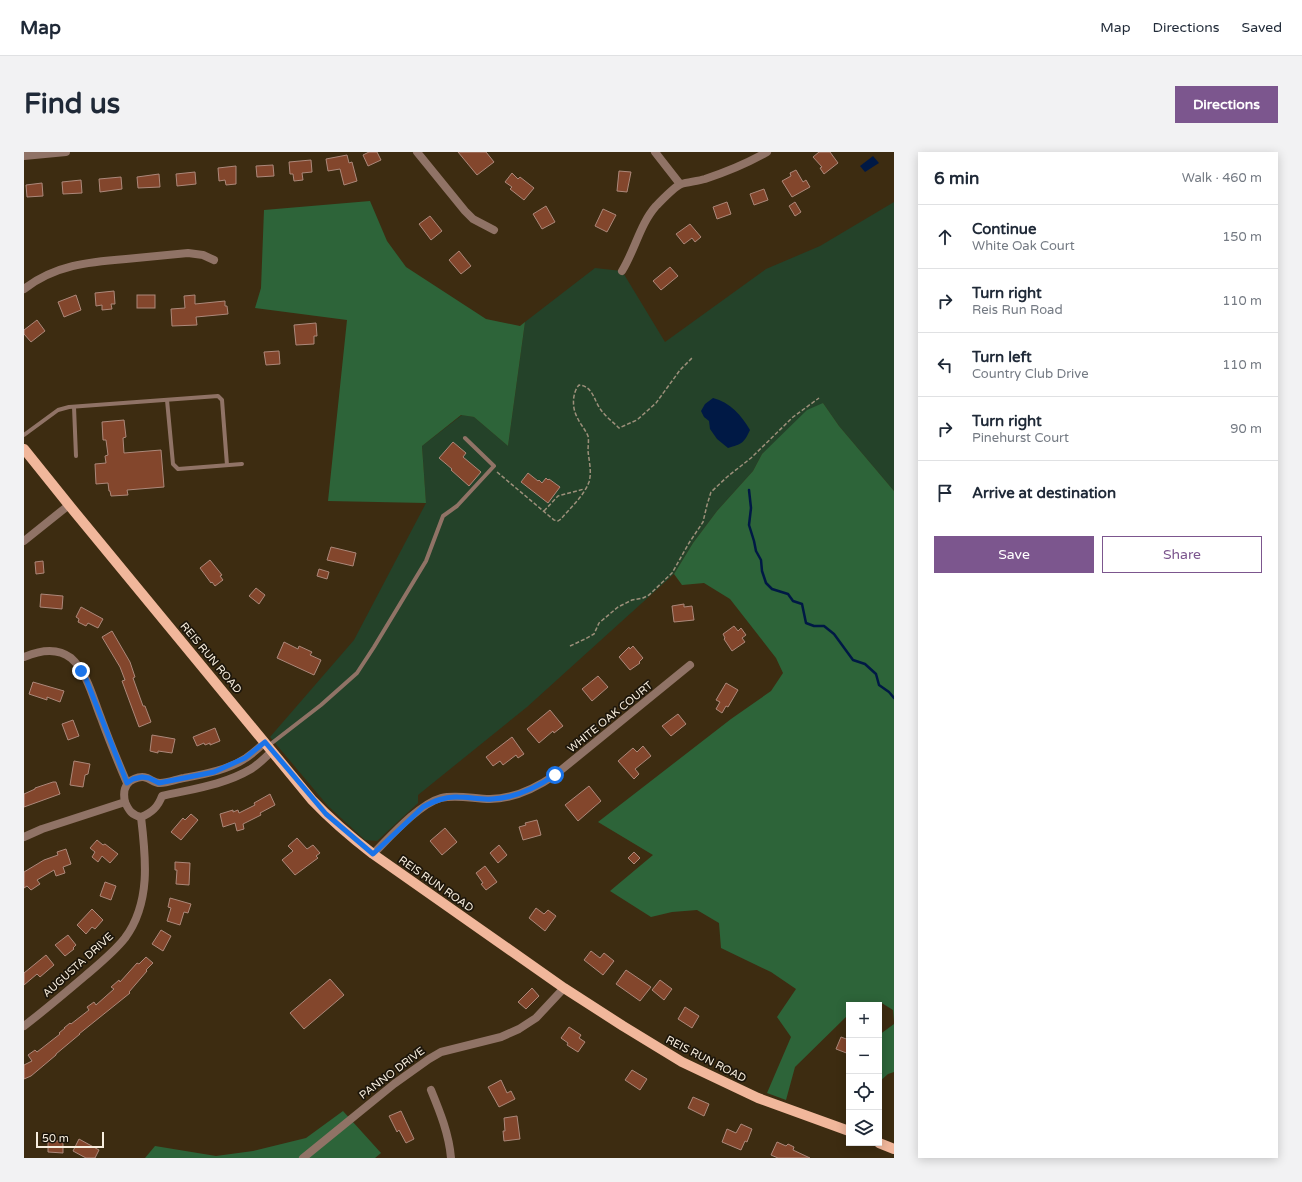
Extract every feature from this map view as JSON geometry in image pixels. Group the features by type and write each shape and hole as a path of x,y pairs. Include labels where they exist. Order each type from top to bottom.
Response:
{"main road":[{"name":"REIS RUN ROAD","path":"24,449 269,747 326,814 346,833 373,854 564,988 622,1026 682,1062 758,1098 846,1130"},
{"path":"882,1144 894,1150"}],"street":[{"path":"24,156 66,152"},
{"path":"417,152 465,211 473,219 494,230"},
{"path":"655,152 680,184"},
{"path":"622,270 629,259 650,214 659,203 680,184 704,179 758,158 767,152"},
{"path":"24,289 32,282 51,272 70,266 93,262 188,253 203,255 214,260"},
{"path":"24,541 69,505"},
{"path":"24,657 38,652 50,651 70,658 76,664 86,679 127,783 124,796 125,802 128,809 134,815 141,817 154,811 162,796 159,783"},
{"name":"WHITE OAK COURT","path":"373,854 429,803 442,798 457,796 491,799 505,798 542,784 690,665"},
{"path":"127,783 133,779 142,777 149,778 159,783 214,772 269,747"},
{"path":"162,796 216,784 239,775 251,769 269,747"},
{"path":"24,837 42,829 125,802"},
{"name":"AUGUSTA DRIVE","path":"24,1026 70,989 114,950 125,937 134,922 143,896 145,877 145,850 141,817"},
{"name":"PANNO DRIVE","path":"303,1158 394,1084 429,1059 441,1052 501,1036 519,1029 536,1018 564,988"},
{"path":"431,1090 447,1134 451,1158"}],"lane":[{"path":"24,435 58,410 74,407 218,396 222,400 227,465"},
{"path":"167,400 173,464 178,469 242,464"},
{"path":"74,407 76,456"},
{"path":"269,747 321,705 357,673 426,561 443,516 457,506 494,466 465,438"}],"path":[{"path":"492,468 554,520 558,521 583,494 589,482 590,466 588,438 574,411 573,400 575,389 579,385 589,389 599,409 619,428 636,420 656,403 680,370 692,358"},
{"path":"570,646 594,634 599,623 618,606 649,595 672,574 689,542 703,522 706,505 711,492 751,458 793,417 819,398"},
{"path":"544,511 558,496 585,489"}],"green space":[{"path":"370,201 387,241 406,267 486,319 520,326 525,322 508,446 474,417 461,415 422,446 426,503 328,501 347,320 255,308 261,288 264,210"},
{"path":"894,202 894,491 839,426 823,403 762,454 753,471 717,511 693,543 674,574 527,707 418,795 418,803 377,841 365,840 328,806 270,737 354,640 426,503 422,446 462,415 474,417 508,446 525,322 595,268 622,271 665,342 766,269 820,246"},
{"path":"823,403 839,426 894,491 894,1021 893,1010 882,1002 846,1002 846,1017 795,1067 786,1100 767,1093 791,1037 777,1017 796,989 771,972 721,948 719,923 697,910 672,912 651,917 610,891 653,855 598,822 731,719 771,691 783,673 776,658 730,599 704,583 682,585 674,574 693,543 717,511 753,471 762,454 807,410"},
{"path":"894,1024 894,1072 888,1074 882,1079 882,1038 882,1033"},
{"path":"343,1111 381,1153 375,1158 145,1158 155,1146 216,1156 253,1151 306,1138"}],"water":[{"path":"873,156 879,163 865,172 860,166"},
{"path":"713,398 725,403 735,410 750,430 746,438 740,444 728,448 717,439 710,429 709,421 704,417 701,411 705,404"}],"building":[{"path":"369,152 377,152 381,160 368,166 363,155"},
{"path":"458,152 486,152 494,162 477,175"},
{"path":"819,152 830,152 838,163 824,174 820,168 822,167 813,157"},
{"path":"347,155 349,163 352,162 357,181 344,185 340,169 328,171 326,159"},
{"path":"311,160 312,172 302,173 303,180 294,181 293,174 290,174 289,162"},
{"path":"273,165 274,176 257,177 256,166"},
{"path":"236,166 236,184 226,185 225,180 219,181 218,168"},
{"path":"796,170 803,182 806,180 810,187 792,197 782,181 791,176 790,173"},
{"path":"619,171 631,172 627,192 617,191"},
{"path":"195,172 196,184 177,186 176,174"},
{"path":"512,173 518,179 520,177 534,188 524,200 510,189 512,187 505,182"},
{"path":"159,174 160,187 138,188 137,177"},
{"path":"121,177 122,189 100,192 99,179"},
{"path":"81,180 82,193 63,194 62,182"},
{"path":"42,183 43,196 27,197 26,185"},
{"path":"764,189 768,200 754,205 750,194"},
{"path":"727,202 731,214 717,219 713,207"},
{"path":"795,202 801,212 795,216 789,206"},
{"path":"546,206 555,222 542,229 533,214"},
{"path":"603,209 616,215 607,232 595,226"},
{"path":"430,216 442,231 431,240 419,224"},
{"path":"690,224 701,237 695,242 692,238 684,244 676,234"},
{"path":"459,251 471,266 461,274 449,260"},
{"path":"670,267 678,276 661,290 653,281"},
{"path":"114,291 115,304 111,304 112,309 102,310 102,305 96,306 95,293"},
{"path":"76,295 81,310 64,317 58,302"},
{"path":"137,295 155,295 155,308 137,308"},
{"path":"195,295 195,304 225,301 228,314 196,317 197,325 172,326 171,309 185,308 184,296"},
{"path":"37,320 45,331 31,342 24,334 24,330"},
{"path":"316,323 317,336 314,336 314,344 296,345 294,325"},
{"path":"279,351 280,364 266,365 264,352"},
{"path":"124,420 126,437 123,438 124,453 161,450 164,487 127,490 128,495 111,496 108,483 96,484 95,464 106,463 105,456 108,455 106,440 103,440 102,422"},
{"path":"453,442 466,453 463,457 481,472 469,486 439,458"},
{"path":"528,473 542,483 546,478 560,487 548,503 521,482"},
{"path":"331,547 356,553 353,566 327,560"},
{"path":"210,560 222,575 220,576 223,580 215,586 200,568"},
{"path":"43,561 44,573 36,574 35,562"},
{"path":"319,569 329,572 327,579 317,576"},
{"path":"256,588 265,595 259,604 249,596"},
{"path":"41,594 63,596 62,609 40,607"},
{"path":"684,604 684,607 692,606 694,620 674,622 672,606"},
{"path":"81,607 103,619 98,628 88,623 86,626 78,622 79,619 76,617"},
{"path":"734,626 738,631 741,628 746,635 742,638 745,642 732,651 724,639 723,634"},
{"path":"112,631 130,662 135,677 133,678 143,706 145,706 151,722 139,727 122,681 125,680 120,667 102,637"},
{"path":"284,642 298,649 299,646 312,652 310,655 321,660 314,675 277,658"},
{"path":"633,646 643,658 639,662 640,663 630,670 619,657 629,647 630,649"},
{"path":"598,676 608,687 592,701 582,689"},
{"path":"33,682 64,691 60,702 47,697 47,700 29,694"},
{"path":"726,683 738,690 728,707 726,706 722,713 716,709 720,702 716,700"},
{"path":"550,710 563,726 554,733 553,731 539,743 527,729"},
{"path":"678,714 686,724 671,736 662,726"},
{"path":"73,720 79,736 68,740 62,724"},
{"path":"215,728 220,741 210,745 210,743 205,745 204,743 197,746 193,737"},
{"path":"152,735 175,739 172,753 158,751 158,753 150,751"},
{"path":"512,737 524,754 518,758 516,755 503,765 500,761 493,766 486,757"},
{"path":"643,746 651,756 635,769 639,774 634,779 618,761 633,748 637,752"},
{"path":"74,761 90,764 88,774 85,775 83,787 70,785"},
{"path":"56,782 60,794 24,807 24,794 35,788"},
{"path":"589,786 601,801 578,821 565,805"},
{"path":"270,794 275,805 260,813 261,815 243,824 244,829 237,831 235,823 223,827 220,814 233,810 233,812 238,810 239,813 255,805 254,803"},
{"path":"191,814 198,820 181,840 171,832 183,818 185,820"},
{"path":"537,820 541,835 523,840 519,827 526,825 525,823"},
{"path":"445,828 457,842 442,855 430,841"},
{"path":"297,838 307,849 313,845 320,853 316,856 318,858 295,875 282,860 293,851 288,846"},
{"path":"97,840 118,854 110,863 102,856 98,862 92,857 95,852 90,848"},
{"path":"499,845 507,855 498,863 490,853"},
{"path":"66,849 71,864 63,867 65,873 56,876 54,870 37,880 40,884 31,890 27,886 24,888 24,872 44,860 58,855 57,852"},
{"path":"634,852 640,858 634,864 628,858"},
{"path":"175,862 190,863 189,885 176,884 177,870 175,870"},
{"path":"485,866 497,882 486,890 481,884 483,883 476,873"},
{"path":"105,882 116,886 111,900 100,896"},
{"path":"170,898 191,904 188,913 184,912 180,925 167,921 171,908 168,907"},
{"path":"536,908 544,914 548,910 556,916 545,931 529,918"},
{"path":"92,909 103,920 95,929 92,927 86,934 77,925"},
{"path":"161,930 171,936 163,951 152,944"},
{"path":"68,935 76,945 73,948 74,949 65,956 55,945"},
{"path":"591,951 600,958 604,953 614,961 603,975 584,960"},
{"path":"46,955 54,965 40,977 37,974 24,985 24,973"},
{"path":"146,957 153,963 129,992 130,993 79,1034 31,1076 24,1079 24,1065 32,1061 28,1055 35,1050 37,1052 60,1034 59,1033 70,1023 71,1024 89,1010 87,1007 94,1002 96,1005 114,989 111,987 119,980 120,982 137,963 139,964"},
{"path":"626,970 651,987 640,1001 616,984"},
{"path":"330,979 344,995 304,1029 290,1013"},
{"path":"660,980 672,989 664,1000 652,990"},
{"path":"532,988 539,996 526,1009 518,1002"},
{"path":"685,1007 699,1016 692,1028 678,1019"},
{"path":"569,1027 581,1035 579,1038 585,1042 578,1052 567,1045 568,1043 561,1038"},
{"path":"841,1037 846,1039 846,1053 836,1049"},
{"path":"632,1070 647,1079 640,1090 625,1080"},
{"path":"501,1080 507,1093 511,1091 515,1099 499,1107 488,1087"},
{"path":"693,1097 709,1104 704,1116 688,1108"},
{"path":"401,1111 414,1139 406,1143 399,1130 397,1132 389,1116"},
{"path":"517,1116 520,1139 504,1141 504,1118"},
{"path":"741,1124 752,1129 747,1142 745,1141 741,1150 722,1142 727,1129 736,1133"},
{"path":"79,1139 99,1150 95,1158 86,1158 73,1151"},
{"path":"48,1141 63,1141 63,1153 48,1152"},
{"path":"777,1142 786,1146 788,1144 794,1147 793,1150 810,1158 778,1158 771,1155"}],"waterway":[{"path":"749,490 751,508 749,525 756,551 761,560 762,571 766,583 772,589 788,594 793,601 802,604 806,623 814,626 824,626 834,634 853,660 865,664 876,674 879,685 889,692 894,698"}],"route":[{"path":"81,671 86,679 127,783 133,779 142,777 149,778 159,783 214,772 235,764 254,752 265,742 312,800 337,825 373,854 429,803 442,798 457,796 491,799 505,798 530,790 555,775"}]}
